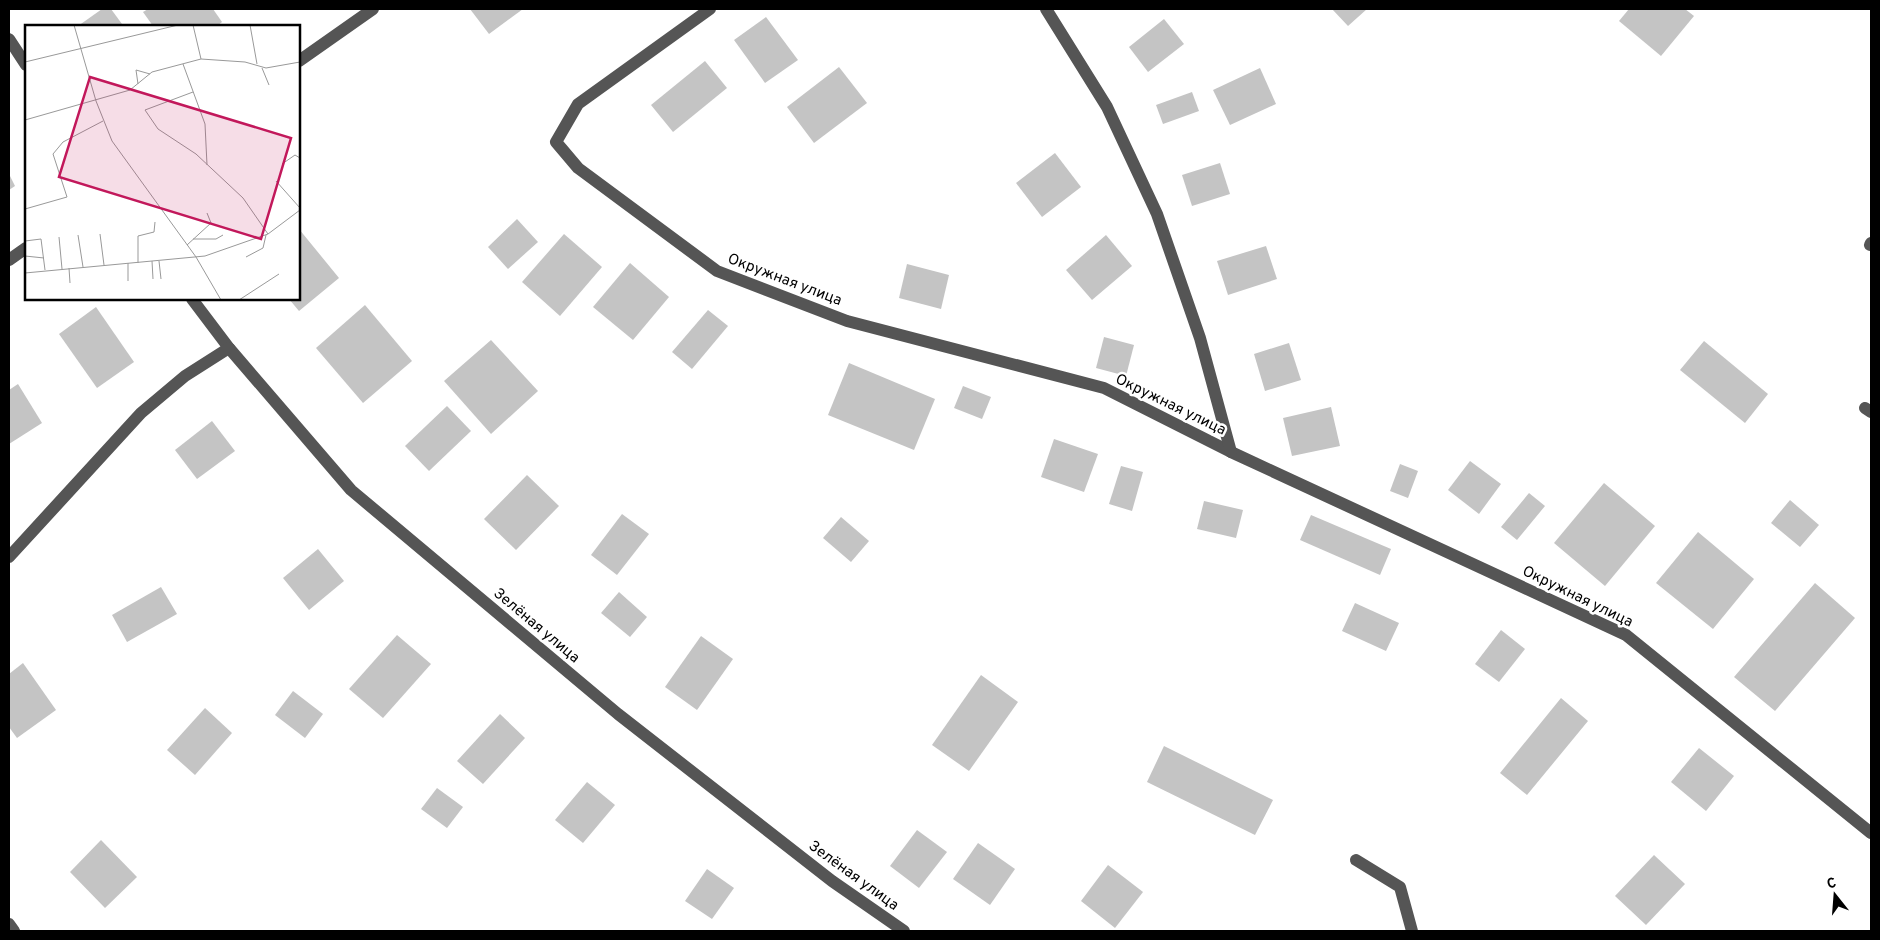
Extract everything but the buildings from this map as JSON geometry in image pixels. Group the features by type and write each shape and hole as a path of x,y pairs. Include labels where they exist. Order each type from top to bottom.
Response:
{"street":[{"path":"300,60 373,9"},
{"name":"Окружная улица","path":"710,9 578,104 556,142 578,168 717,271 847,320 1104,388 1232,452 1626,636 1871,833"},
{"name":"Окружная улица","path":"1046,9 1107,107 1157,214 1200,338 1232,452"},
{"path":"9,39 25,63"},
{"path":"9,260 25,249"},
{"name":"Зелёная улица","path":"193,300 228,348 351,490 618,714 832,881 904,931"},
{"path":"9,557 141,413 185,376 228,348"},
{"path":"1356,860 1400,887 1412,931"},
{"path":"9,924 14,931"}]}
